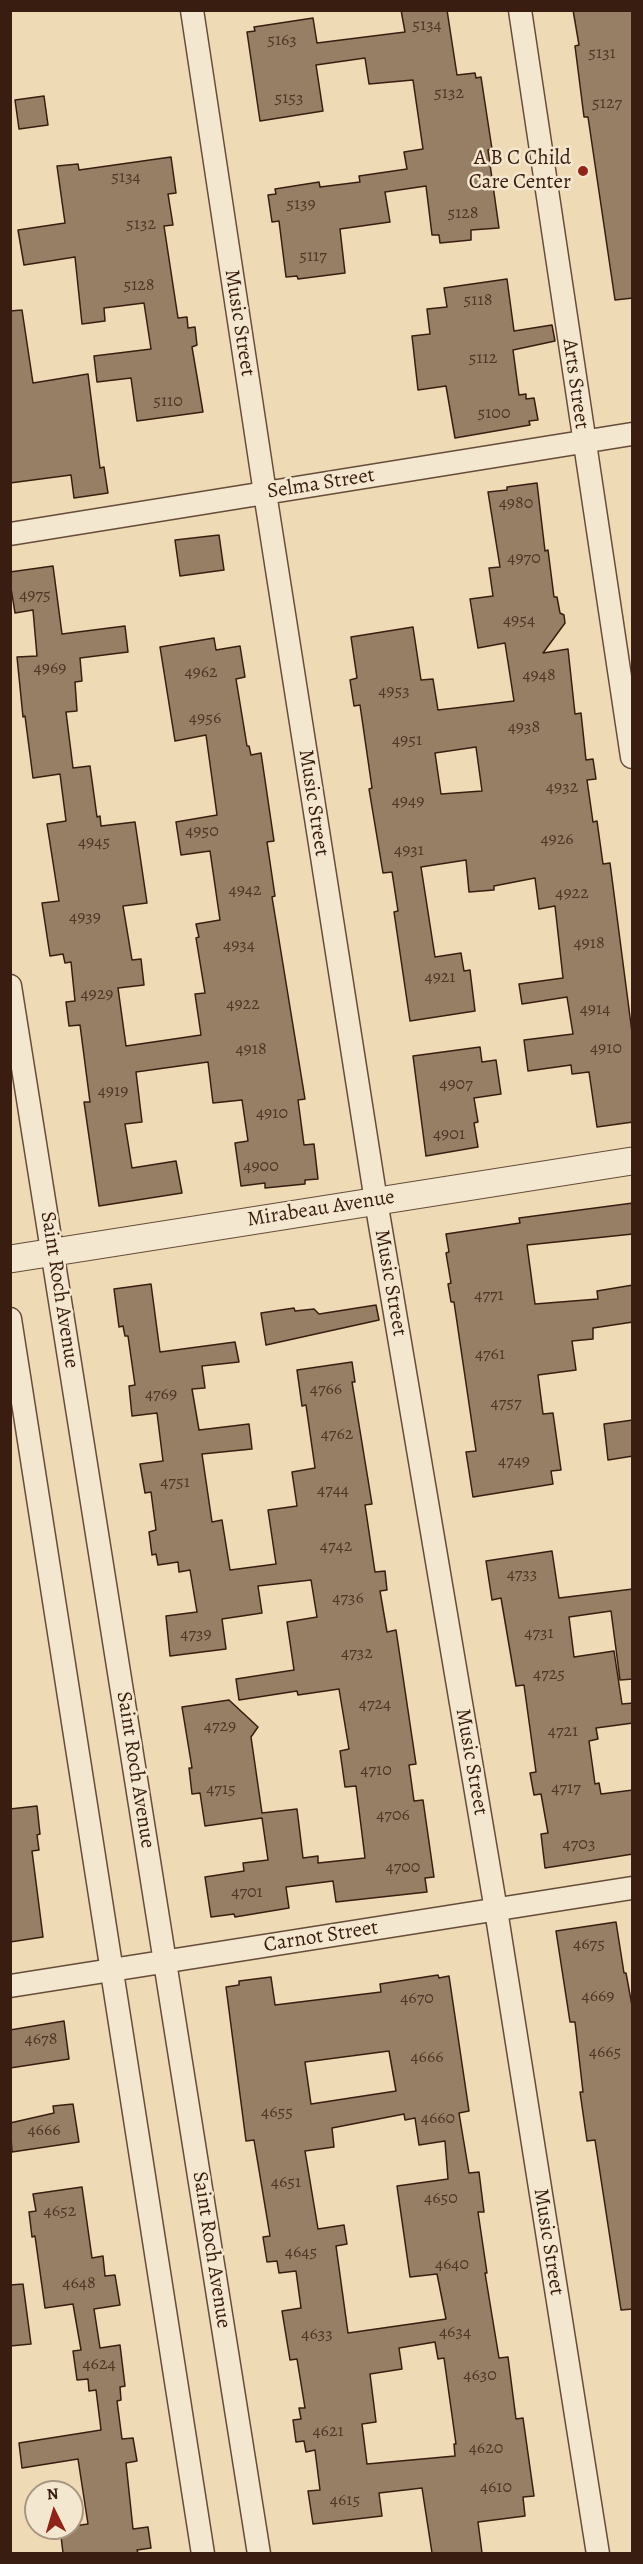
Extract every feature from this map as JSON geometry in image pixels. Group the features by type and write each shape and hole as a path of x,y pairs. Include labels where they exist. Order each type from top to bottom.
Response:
{"street":[{"name":"Music Street","path":"192,10 376,1201 496,1910 598,2553"},
{"name":"Arts Street","path":"520,10 633,757"},
{"name":"Selma Street","path":"10,534 633,434"},
{"name":"Saint Roch Avenue","path":"10,986 259,2553"},
{"name":"Mirabeau Avenue","path":"10,1259 633,1161"},
{"path":"10,1319 203,2553"},
{"name":"Carnot Street","path":"10,1986 633,1888"}],"building":[{"path":"401,10 447,10 457,75 475,73 476,78 481,77 492,149 488,150 499,228 471,230 471,240 440,243 439,235 432,235 426,186 385,192 390,222 340,229 345,273 298,279 297,276 286,277 279,221 272,222 268,195 276,194 275,189 319,182 320,187 360,182 359,176 407,169 404,152 423,149 413,80 369,84 365,58 316,65 323,111 260,121 247,32 255,31 254,27 313,18 317,43 405,32"},
{"path":"573,10 633,10 633,298 615,300 588,117 584,117 575,46 579,45"},
{"path":"44,96 48,125 19,129 15,100"},
{"path":"171,157 176,193 168,194 173,225 164,226 178,318 187,317 188,328 195,327 197,345 192,347 203,412 137,421 131,378 97,382 94,356 151,349 144,303 104,308 105,321 82,324 75,257 24,265 18,230 65,223 57,166 78,164 79,170"},
{"path":"507,279 514,331 552,325 555,341 513,350 519,395 526,394 526,399 534,398 538,420 529,421 530,425 455,438 446,386 418,390 412,336 430,334 427,309 447,307 444,288"},
{"path":"22,310 33,383 88,374 100,468 104,467 108,493 74,498 71,475 10,483 10,311"},
{"path":"537,483 545,551 548,550 554,597 557,597 560,613 564,615 565,623 543,653 568,649 575,714 581,713 586,760 593,759 596,779 587,780 593,822 597,821 603,864 610,863 633,1040 633,1122 597,1127 589,1072 572,1074 571,1065 528,1071 524,1040 573,1034 567,997 522,1004 519,984 563,978 555,906 539,909 535,878 494,886 494,890 469,892 466,860 421,867 435,957 461,953 464,971 470,970 475,1011 410,1021 394,912 398,911 392,872 383,873 369,789 372,788 360,705 354,706 350,680 357,678 351,637 413,627 421,680 433,679 438,710 514,701 505,643 478,648 470,599 493,596 489,568 500,567 488,492 507,490 507,487","holes":["476,747 482,791 441,794 435,753"]},
{"path":"219,535 224,570 180,576 175,540"},
{"path":"53,566 62,634 125,626 128,652 80,658 82,681 75,682 77,711 66,712 73,768 90,766 97,817 100,816 101,826 135,822 147,903 123,906 132,960 141,959 144,985 118,988 126,1046 201,1035 195,994 205,993 196,938 199,937 196,924 220,920 210,851 181,855 176,822 217,815 206,735 175,741 160,647 214,638 216,650 240,646 245,677 236,679 247,746 249,746 251,755 261,753 274,841 267,842 275,896 272,897 305,1099 298,1100 304,1145 314,1144 318,1179 305,1180 305,1184 265,1188 265,1183 241,1186 235,1143 248,1141 242,1100 213,1103 208,1062 136,1072 142,1122 125,1124 132,1168 176,1161 182,1193 99,1206 84,1102 90,1102 80,1025 69,1026 66,1002 75,1001 71,962 65,963 63,954 50,956 42,903 59,901 47,824 66,821 60,774 33,778 25,716 23,717 17,657 37,656 33,610 15,613 10,582 10,572"},
{"path":"480,1047 482,1062 496,1060 501,1094 474,1098 478,1122 474,1123 478,1147 426,1156 413,1056"},
{"path":"633,1203 633,1234 527,1245 535,1304 598,1299 597,1291 633,1285 633,1322 593,1328 593,1339 572,1341 576,1370 538,1375 543,1414 553,1413 561,1470 551,1471 553,1484 473,1497 466,1452 476,1451 454,1302 451,1302 448,1284 451,1283 446,1253 449,1252 446,1234 520,1223 519,1218"},
{"path":"151,1284 160,1352 235,1342 239,1362 202,1366 205,1388 192,1389 199,1430 249,1424 252,1449 202,1454 212,1522 222,1520 230,1570 276,1564 268,1510 297,1506 292,1472 315,1468 306,1405 302,1406 297,1370 352,1362 355,1382 352,1382 372,1504 365,1505 375,1572 385,1571 387,1590 380,1591 387,1632 396,1630 416,1764 409,1765 414,1801 423,1800 434,1877 425,1878 427,1892 336,1902 333,1881 286,1887 289,1908 235,1917 234,1914 211,1917 205,1877 244,1871 243,1863 268,1860 262,1818 205,1826 200,1793 192,1794 189,1768 192,1768 182,1707 229,1700 258,1727 251,1737 262,1813 297,1809 303,1858 318,1856 318,1863 365,1858 356,1786 345,1787 340,1751 349,1749 339,1689 298,1695 297,1691 239,1700 236,1679 294,1670 287,1622 317,1617 311,1580 258,1586 262,1613 222,1619 226,1649 170,1656 166,1616 197,1612 190,1570 179,1572 178,1562 158,1565 156,1554 152,1555 149,1532 156,1530 151,1492 145,1493 140,1464 163,1461 157,1413 132,1416 129,1386 135,1385 128,1336 125,1336 123,1326 119,1327 114,1289"},
{"path":"376,1305 379,1320 266,1345 261,1313 294,1308 295,1311 314,1309 319,1314"},
{"path":"633,1420 633,1456 608,1460 604,1424"},
{"path":"552,1551 559,1598 633,1589 633,1679 620,1680 611,1611 569,1617 574,1657 614,1651 622,1704 633,1703 633,1723 596,1728 598,1739 589,1741 595,1784 599,1783 601,1794 633,1790 633,1854 545,1868 541,1834 548,1833 541,1794 534,1795 530,1773 536,1772 524,1685 516,1686 501,1598 492,1600 486,1561"},
{"path":"37,1806 39,1850 32,1851 43,1937 10,1942 10,1809"},
{"path":"616,1922 633,2011 633,2309 621,2310 595,2140 587,2141 580,2092 583,2092 575,2022 570,2022 556,1931"},
{"path":"438,1975 439,1978 449,1976 469,2111 459,2113 469,2173 479,2172 484,2212 478,2212 487,2273 485,2273 499,2358 508,2357 516,2419 523,2418 534,2496 523,2497 525,2516 478,2522 482,2553 432,2553 422,2488 379,2493 382,2516 313,2524 308,2491 320,2490 315,2450 306,2452 304,2441 296,2442 293,2420 301,2419 299,2408 305,2408 297,2359 290,2360 282,2311 301,2308 296,2271 279,2273 277,2261 267,2262 263,2237 270,2236 254,2140 246,2141 226,1987 239,1985 239,1981 271,1977 275,2005 381,1992 380,1984","holes":["389,2051 396,2091 311,2104 305,2062","404,2114 405,2120 415,2118 419,2145 445,2141 448,2179 397,2186 410,2277 437,2274 446,2319 348,2333 336,2246 347,2244 344,2225 318,2229 305,2151 334,2147 332,2128","435,2342 438,2359 444,2358 456,2444 454,2444 455,2456 367,2464 362,2424 376,2422 370,2374 402,2369 399,2348"]},
{"path":"64,2021 69,2059 10,2068 10,2030"},
{"path":"73,2104 79,2142 12,2152 10,2123 54,2113 53,2106"},
{"path":"82,2187 92,2258 103,2256 105,2276 115,2275 120,2305 94,2309 100,2348 120,2345 125,2386 120,2387 121,2400 117,2401 122,2439 133,2438 137,2461 126,2463 133,2529 148,2527 151,2548 137,2550 138,2553 63,2553 61,2540 84,2540 84,2525 88,2524 84,2480 81,2480 78,2459 22,2468 19,2443 101,2430 96,2390 89,2391 88,2379 77,2380 73,2351 81,2350 73,2304 45,2308 35,2236 32,2237 29,2212 36,2211 33,2194"},
{"path":"23,2284 31,2344 10,2346 10,2285"}],"place":[{"name":"A B C Child Care Center","path":"583,171"}]}
